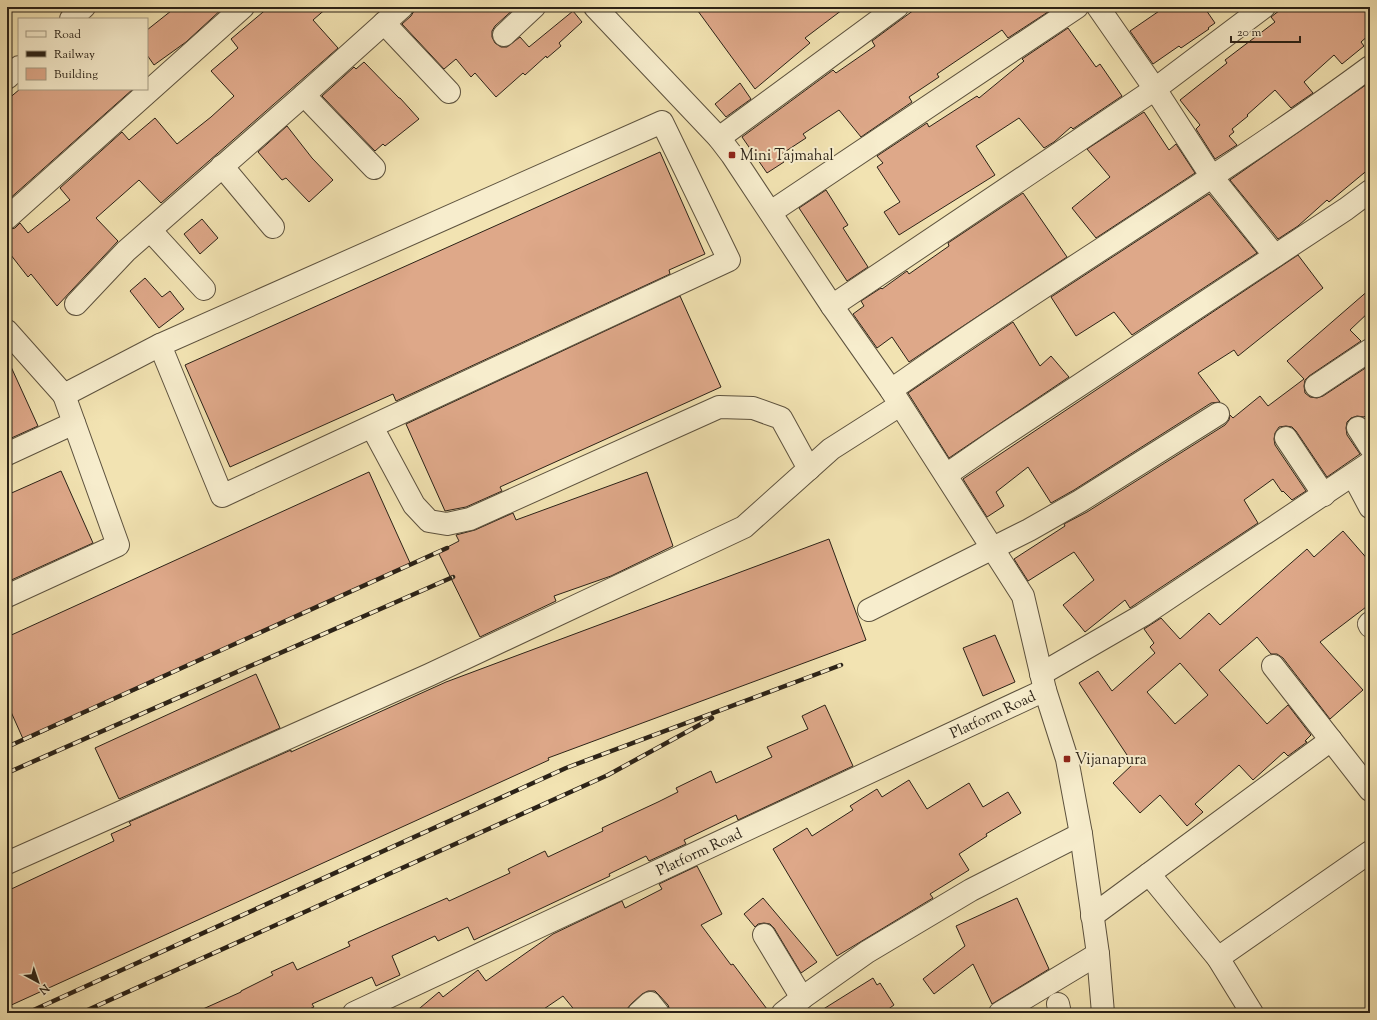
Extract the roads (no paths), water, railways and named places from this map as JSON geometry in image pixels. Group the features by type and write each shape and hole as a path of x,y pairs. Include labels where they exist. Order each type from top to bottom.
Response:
{"street":[{"path":"72,18 84,7"},
{"path":"7,218 243,7"},
{"path":"76,304 126,251 304,96 402,7"},
{"path":"504,35 534,7"},
{"path":"595,7 720,138 895,398 1023,596 1043,682 1066,759 1080,834 1098,954 1103,1013"},
{"path":"720,138 897,7"},
{"path":"771,212 1077,7"},
{"path":"1098,7 1155,89 1212,177 1275,256"},
{"path":"832,306 1155,89 1264,7"},
{"path":"384,23 449,92"},
{"path":"7,863 429,675 744,527 831,449 1000,315 1212,177 1316,106 1370,66"},
{"path":"7,78 18,68"},
{"path":"304,96 374,168"},
{"path":"64,395 160,345 662,122 728,260 222,496 160,345"},
{"path":"222,166 273,228"},
{"path":"946,476 998,439 1346,209 1370,191"},
{"path":"150,230 204,289"},
{"path":"7,330 64,395 118,545 7,596"},
{"path":"1316,386 1370,350"},
{"path":"372,427 414,505 429,521 447,524 470,519 720,408 753,408 781,418 810,469"},
{"path":"869,610 1029,530 1080,501 1218,414"},
{"path":"7,454 74,423"},
{"path":"1358,428 1370,447"},
{"path":"1286,438 1324,495"},
{"path":"1361,469 1370,507"},
{"name":"Platform Road","path":"354,1013 1043,682 1361,469"},
{"path":"1273,666 1370,790"},
{"path":"1092,916 1332,740"},
{"path":"783,1013 867,952 970,890 1080,834"},
{"path":"1218,958 1370,852"},
{"path":"1149,874 1218,958 1252,1013"},
{"path":"764,935 802,998"},
{"path":"1000,1013 1098,954"},
{"path":"639,1013 650,1003 658,1013"}],"railway":[{"path":"7,747 447,548"},
{"path":"7,773 453,577"},
{"path":"27,1013 566,768 841,665"},
{"path":"81,1013 608,775 712,718"}],"place":[{"name":"Mini Tajmahal","path":"732,155"},
{"name":"Vijanapura","path":"1067,759"}]}
